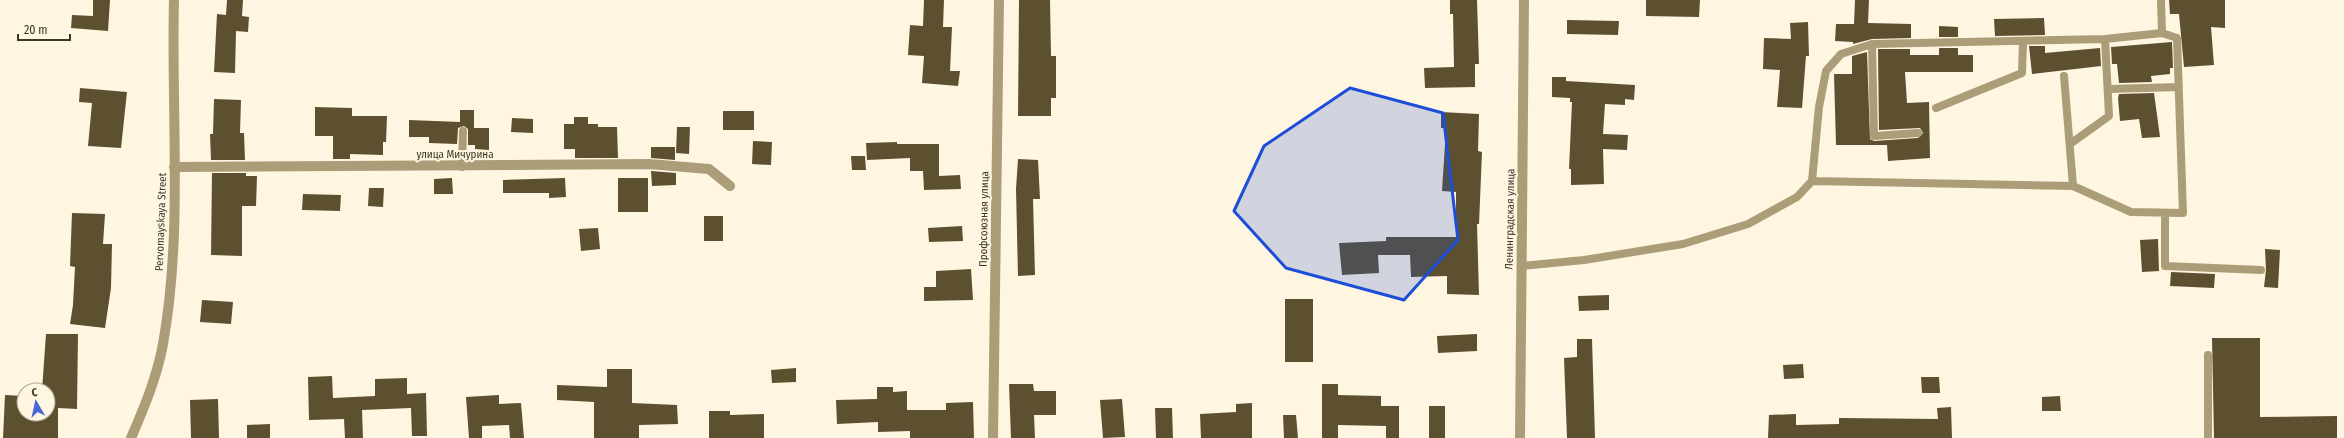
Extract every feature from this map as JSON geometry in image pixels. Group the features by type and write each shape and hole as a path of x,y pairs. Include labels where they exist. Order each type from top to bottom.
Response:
{"street":[{"name":"Pervomayskaya Street","path":"131,438 148,401 163,345 170,285 174,168 172,66 174,0"},
{"name":"Профсоюзная улица","path":"993,438 999,0"},
{"name":"Ленинградская улица","path":"1520,438 1524,0"},
{"name":"улица Мичурина","path":"174,168 649,164 709,168 730,186"}],"lane":[{"path":"2161,0 2162,33"},
{"path":"1522,266 1584,260 1683,244 1748,224 1797,197 1812,181 1818,107 1826,71 1841,54 1872,44 2023,42 2105,39 2162,33 2177,38 2184,213 2131,212 2073,186 1812,181"},
{"path":"2070,144 2109,116 2109,89 2105,39"},
{"path":"1936,108 2022,73 2023,42"},
{"path":"1872,44 1874,136 1918,133"},
{"path":"2064,76 2073,186"},
{"path":"2109,89 2179,87"},
{"path":"462,166 463,131"},
{"path":"2165,212 2165,266 2261,270"},
{"path":"2208,356 2208,438"}],"highlighted area":[{"path":"1350,88 1443,113 1458,240 1404,300 1286,268 1234,211 1264,146"}],"building":[{"path":"93,0 110,0 108,31 71,28 72,15 93,16"},
{"path":"227,0 243,0 242,16 249,17 248,32 236,31 235,73 214,72 217,14 226,15"},
{"path":"924,0 944,0 943,27 952,27 950,71 960,71 958,86 922,83 924,56 908,55 910,25 923,26"},
{"path":"1019,0 1050,0 1051,56 1056,56 1056,98 1051,98 1051,116 1018,116"},
{"path":"1450,0 1477,0 1479,64 1475,64 1475,87 1425,88 1424,68 1454,67 1453,14 1450,14"},
{"path":"1646,0 1700,0 1699,17 1646,16"},
{"path":"1855,0 1869,0 1868,23 1911,24 1911,38 1872,39 1853,44 1853,42 1835,41 1836,24 1854,24"},
{"path":"2169,0 2225,0 2225,28 2211,27 2214,65 2184,67 2179,14 2170,14"},
{"path":"2044,18 2045,35 1995,36 1994,19"},
{"path":"1567,20 1619,21 1618,35 1567,34"},
{"path":"1808,22 1809,56 1806,56 1802,108 1777,107 1780,70 1763,69 1764,38 1791,39 1790,23"},
{"path":"1939,26 1958,27 1958,37 1939,37"},
{"path":"2172,42 2173,68 2170,68 2170,74 2151,76 2152,82 2119,83 2117,64 2112,64 2111,47"},
{"path":"2029,46 2045,46 2045,53 2100,48 2101,66 2032,74"},
{"path":"1939,48 1958,48 1958,55 1973,55 1973,72 1905,72 1907,103 1929,102 1930,158 1888,161 1887,145 1836,145 1834,74 1852,74 1852,56 1867,52 1870,139 1874,141 1918,138 1923,133 1920,128 1879,130 1878,49 1910,49 1910,55 1939,55"},
{"path":"1552,77 1566,77 1566,81 1635,85 1634,100 1625,99 1625,105 1605,104 1603,134 1628,135 1627,150 1603,149 1604,184 1571,185 1571,169 1569,169 1572,102 1570,102 1570,98 1552,97"},
{"path":"80,88 127,92 121,148 88,146 92,103 79,102"},
{"path":"2154,93 2160,137 2142,138 2139,119 2120,121 2119,94"},
{"path":"214,99 241,100 240,133 244,133 245,160 211,160 210,134 213,134"},
{"path":"315,107 352,108 352,116 387,116 386,142 383,142 383,155 350,154 350,159 333,159 333,136 315,136"},
{"path":"460,110 474,110 474,128 489,128 489,150 475,149 475,145 468,145 468,129 464,126 458,128 457,144 429,143 429,137 409,137 409,120 460,122"},
{"path":"723,111 754,111 754,130 723,130"},
{"path":"1441,112 1479,114 1478,151 1482,152 1479,224 1477,224 1479,295 1447,294 1447,276 1411,277 1410,255 1378,255 1379,273 1342,275 1339,243 1386,241 1386,237 1456,237 1456,192 1442,191 1446,128 1441,128"},
{"path":"574,117 588,117 588,124 598,124 598,127 617,127 618,158 575,158 575,149 564,149 564,124 574,124"},
{"path":"512,118 533,119 533,133 511,132"},
{"path":"677,127 690,127 689,154 676,153"},
{"path":"753,141 772,142 771,165 752,164"},
{"path":"897,142 897,144 939,144 939,176 960,175 961,189 924,190 923,171 910,171 910,158 867,160 866,143"},
{"path":"651,147 675,147 675,160 651,158"},
{"path":"851,156 865,156 866,170 852,170"},
{"path":"1018,159 1038,160 1040,199 1033,199 1035,275 1018,276 1016,189"},
{"path":"651,171 676,173 676,185 652,186"},
{"path":"212,173 246,173 246,176 257,176 256,206 242,206 242,256 211,255"},
{"path":"452,178 453,194 434,194 434,179"},
{"path":"565,178 566,197 549,198 549,193 503,193 503,180"},
{"path":"618,178 648,178 648,212 618,212"},
{"path":"369,188 384,188 383,207 368,206"},
{"path":"303,194 341,195 340,211 302,210"},
{"path":"72,213 105,214 103,244 112,244 111,288 105,328 70,324 73,305 75,267 70,266"},
{"path":"704,216 723,216 723,241 704,241"},
{"path":"962,226 963,241 929,242 928,228"},
{"path":"598,228 600,249 581,251 579,229"},
{"path":"2158,239 2159,271 2142,272 2140,240"},
{"path":"2265,249 2280,250 2278,288 2264,287 2266,270"},
{"path":"971,269 973,300 924,301 924,287 936,287 936,271"},
{"path":"2171,272 2215,274 2214,288 2170,286"},
{"path":"1609,295 1609,310 1579,311 1578,296"},
{"path":"1285,299 1313,299 1313,362 1285,362"},
{"path":"202,300 233,302 231,324 200,322"},
{"path":"46,334 78,334 77,409 58,408 58,438 3,438 5,395 16,396 16,422 56,422 56,382 43,382"},
{"path":"1477,334 1477,351 1438,353 1437,336"},
{"path":"2212,338 2260,338 2260,417 2337,416 2337,438 2214,438"},
{"path":"1577,339 1592,339 1595,438 1567,438 1564,358 1577,357"},
{"path":"1803,364 1804,378 1784,379 1783,365"},
{"path":"796,368 796,382 772,383 771,370"},
{"path":"607,369 632,369 632,403 677,405 678,424 639,425 639,438 594,438 594,402 557,400 557,385 607,387"},
{"path":"332,376 333,398 375,396 375,379 407,378 407,394 426,393 427,436 412,436 411,408 362,410 363,438 345,438 344,419 309,420 308,377"},
{"path":"1921,377 1939,377 1940,393 1922,393"},
{"path":"1009,384 1033,384 1034,391 1056,391 1056,415 1034,415 1035,438 1011,438"},
{"path":"1322,384 1338,384 1338,395 1381,396 1381,406 1399,406 1399,438 1386,438 1386,426 1338,425 1338,438 1322,438"},
{"path":"877,387 893,387 893,392 907,391 907,410 946,410 946,403 973,402 974,438 910,438 910,431 878,432 878,422 837,424 836,400 877,399"},
{"path":"499,395 499,404 521,403 524,438 510,438 509,425 482,426 482,438 469,438 466,397"},
{"path":"2060,396 2061,411 2042,411 2042,397"},
{"path":"218,399 219,438 191,438 190,400"},
{"path":"1122,399 1125,437 1103,438 1100,400"},
{"path":"1252,403 1252,438 1201,438 1200,414 1236,412 1236,404"},
{"path":"1429,406 1445,406 1445,438 1429,438"},
{"path":"1951,407 1952,438 1768,438 1769,415 1796,414 1796,425 1839,424 1839,418 1938,419 1937,408"},
{"path":"1155,408 1172,408 1173,438 1156,438"},
{"path":"709,411 730,411 730,415 764,414 764,438 709,438"},
{"path":"1283,415 1296,415 1298,438 1284,438"},
{"path":"270,424 270,438 247,438 247,425"}]}
